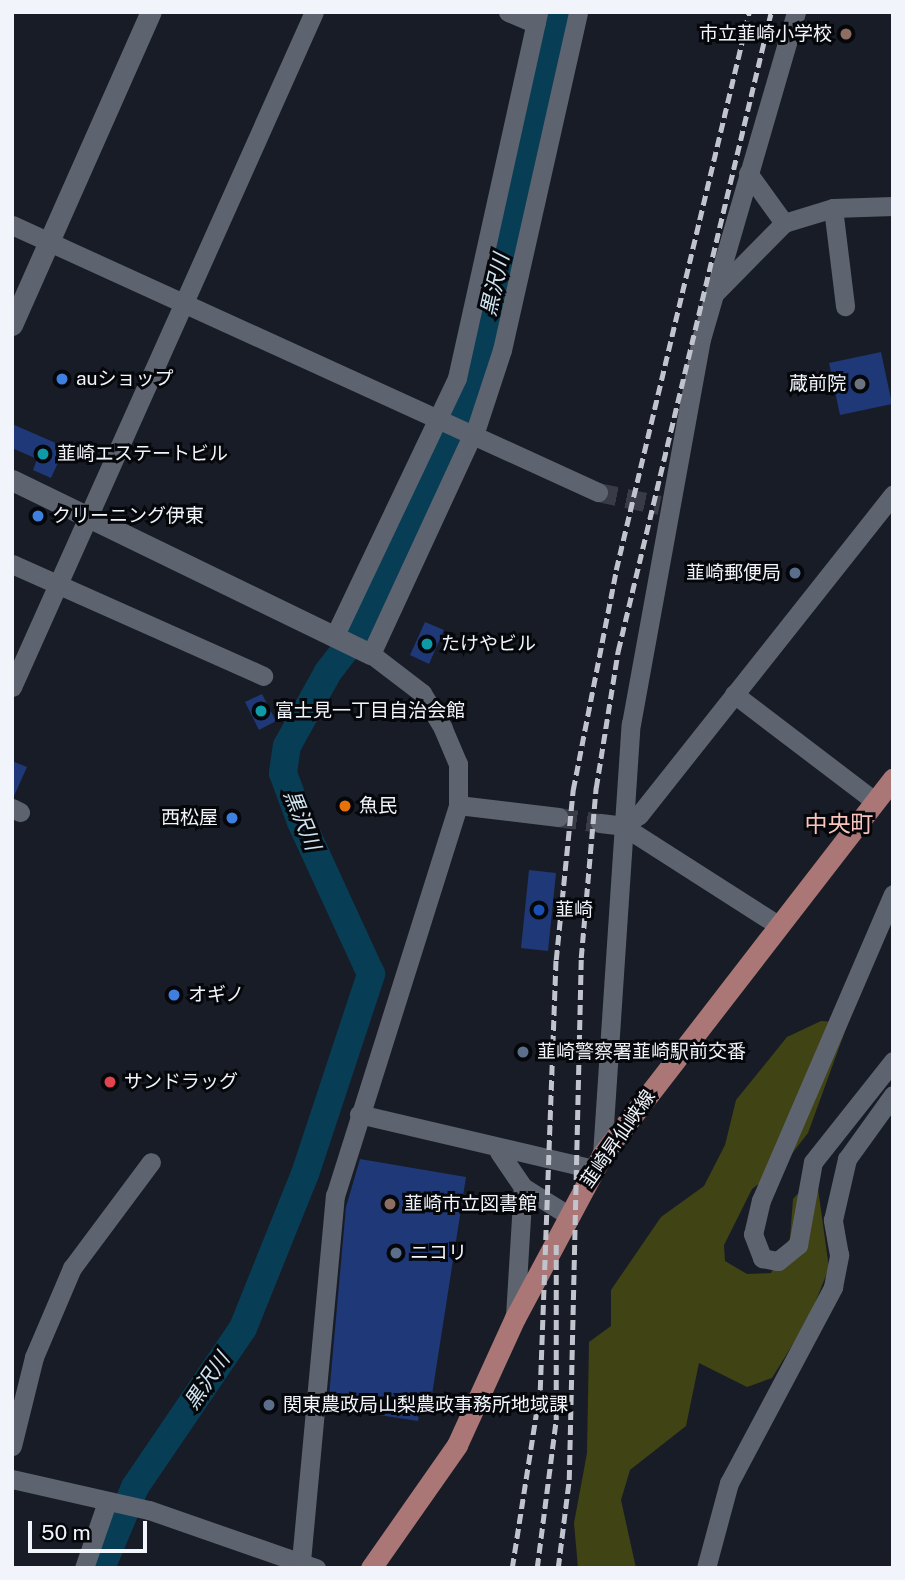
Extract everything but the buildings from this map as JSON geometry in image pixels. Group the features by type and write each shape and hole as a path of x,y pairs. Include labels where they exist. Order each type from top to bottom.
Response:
{"main road":[{"name":"韮崎昇仙峡線","path":"371,1568 457,1445 515,1318 598,1162 776,924 893,778"}],"street":[{"path":"12,325 151,12"},
{"path":"12,687 92,516 314,12"},
{"path":"335,635 438,419 471,331 537,18 508,12"},
{"path":"371,654 473,435 502,350 578,12"},
{"path":"359,1114 499,1152 598,1162 631,724 665,506 713,295 796,12"},
{"path":"748,173 784,223"},
{"path":"893,189 893,219"},
{"path":"713,295 784,223 833,208 892,206"},
{"path":"833,208 845,306"},
{"path":"12,225 598,492"},
{"path":"12,480 92,516 371,654 422,693 443,728 458,764 458,805 359,1114 329,1233 308,1564 136,1508 12,1479"},
{"path":"623,826 639,816 893,494"},
{"path":"12,564 263,676"},
{"path":"734,694 873,800"},
{"path":"458,805 558,817"},
{"path":"600,823 623,826 776,924"},
{"path":"893,894 761,1200 753,1234 762,1258 778,1261 798,1245 813,1162 893,1061"},
{"path":"706,1568 729,1483 833,1287 839,1255 833,1220 847,1158 893,1095"},
{"path":"499,1152 523,1187 568,1215"},
{"path":"12,1446 34,1357 72,1268 152,1162"},
{"path":"515,1318 523,1187"},
{"path":"84,1568 110,1503"}],"green space":[{"path":"821,1021 848,1023 808,1133 783,1165 752,1189 724,1245 725,1261 747,1274 771,1273 790,1238 793,1199 816,1174 829,1268 809,1318 772,1378 747,1387 699,1363 686,1426 630,1470 621,1500 636,1568 578,1568 574,1523 587,1453 589,1342 611,1326 611,1290 661,1217 704,1186 725,1145 736,1100 787,1037"}],"waterway":[{"name":"黒沢川","path":"101,1568 135,1487 243,1328 305,1174 371,974 301,822 283,773 287,746 328,672 365,624 471,392 557,12"}],"tunnel":[{"path":"598,492 660,505"},
{"path":"558,817 600,823"}],"railway":[{"path":"512,1568 540,1390 556,960 573,790 616,570 749,12"},
{"path":"558,1568 569,1480 581,958 596,788 618,651 771,12"},
{"path":"537,1568 556,1420 556,1241"}],"place":[{"name":"市立韮崎小学校","path":"846,34"},
{"name":"auショップ","path":"62,379"},
{"name":"蔵前院","path":"860,384"},
{"name":"韮崎エステートビル","path":"43,454"},
{"name":"クリーニング伊東","path":"38,516"},
{"name":"韮崎郵便局","path":"795,573"},
{"name":"たけやビル","path":"427,644"},
{"name":"富士見一丁目自治会館","path":"261,711"},
{"name":"魚民","path":"345,806"},
{"name":"西松屋","path":"232,818"},
{"name":"韮崎","path":"539,910"},
{"name":"オギノ","path":"174,995"},
{"name":"韮崎警察署韮崎駅前交番","path":"523,1052"},
{"name":"サンドラッグ","path":"110,1082"},
{"name":"韮崎市立図書館","path":"390,1204"},
{"name":"ニコリ","path":"396,1253"},
{"name":"関東農政局山梨農政事務所地域課","path":"269,1405"}],"district":[{"name":"中央町","path":"839,824"}]}
